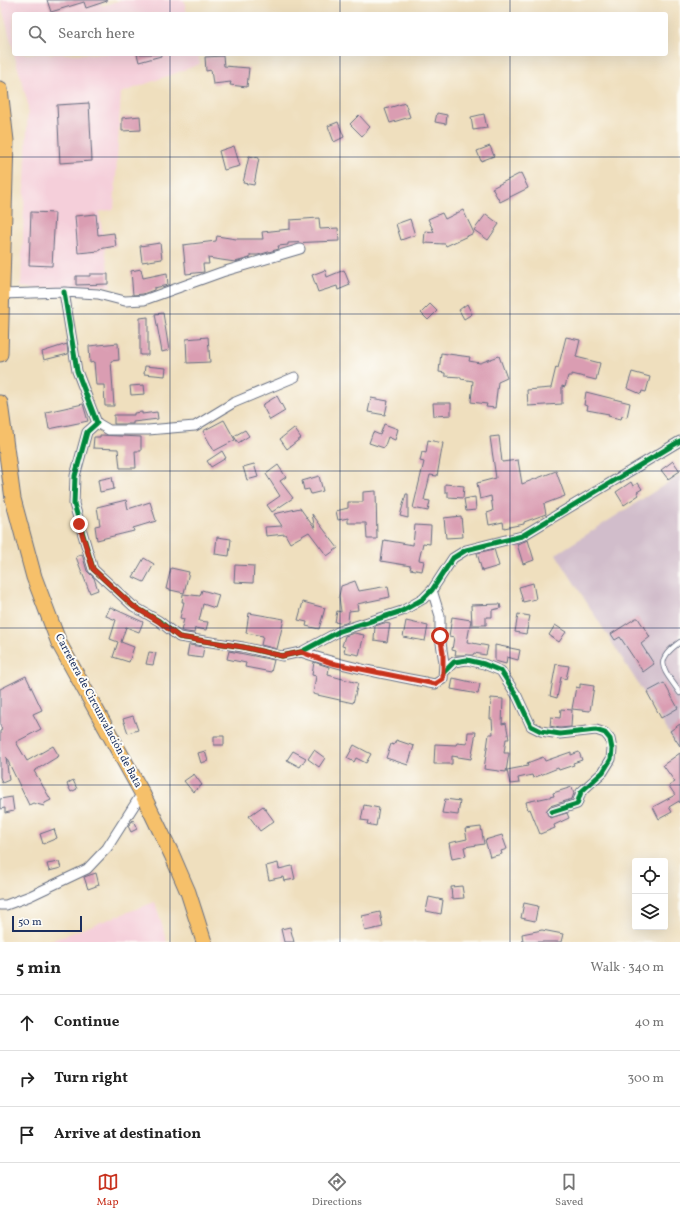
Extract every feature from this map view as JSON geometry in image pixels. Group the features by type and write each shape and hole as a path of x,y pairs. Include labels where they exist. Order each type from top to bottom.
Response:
{"main road":[{"path":"0,89 6,141 3,182 0,354"},
{"name":"Carretera de Circunvalación de Bata","path":"0,403 13,499 34,577 59,643 142,793 188,892 204,942"}],"street":[{"path":"1,294 64,292 98,294 126,301 144,300 222,272 300,249"},
{"path":"64,292 77,371 97,423 109,430 148,430 195,426 233,403 295,377"},
{"path":"97,423 87,432 75,476 74,490 75,511 93,569 133,606 158,621 179,637 243,647 282,656 301,652 340,630 402,611 423,600 432,590 453,558 466,550 522,536 680,441"},
{"path":"301,652 331,663 435,684 443,679 444,672 440,636 440,616 432,590"},
{"path":"444,672 454,662 467,660 501,671 517,696 531,726 541,731 560,734 596,730 605,733 610,739 612,749 611,759 604,772 581,792 577,804 552,812"},
{"path":"0,905 6,905 30,896 87,869 107,848 142,793"}],"lane":[{"path":"680,642 666,652 663,661 663,668 680,693"}],"shaded area":[{"path":"0,0 99,0 102,6 121,0 184,0 187,12 12,12 12,45"},
{"path":"15,56 198,56 200,64 121,93 114,209 99,212 111,286 35,288 21,286 28,104"},
{"path":"680,475 680,750 556,554"},
{"path":"155,902 167,942 47,942"}],"building":[{"path":"47,0 107,1 86,8 84,2 51,12"},
{"path":"138,56 161,56 139,62"},
{"path":"223,56 224,66 249,68 247,87 230,85 231,82 213,84 211,70 206,71 205,57"},
{"path":"89,103 92,161 60,163 57,105"},
{"path":"405,103 410,117 390,123 385,109"},
{"path":"437,113 447,115 446,124 435,122"},
{"path":"484,114 487,128 473,130 471,117"},
{"path":"359,115 370,127 362,136 350,124"},
{"path":"140,116 141,130 122,131 122,118"},
{"path":"338,122 344,137 334,142 328,126"},
{"path":"234,146 240,166 224,170 219,151"},
{"path":"490,146 494,156 481,161 477,151"},
{"path":"249,156 259,158 254,185 243,183"},
{"path":"521,173 528,188 500,202 492,188"},
{"path":"463,210 474,233 446,246 445,244 424,243 425,231 434,232 428,219 442,213 445,219"},
{"path":"31,212 55,213 52,266 29,265"},
{"path":"96,214 98,235 114,233 116,246 99,249 99,251 78,253 75,216"},
{"path":"486,214 499,224 488,240 474,230"},
{"path":"319,218 320,229 338,228 339,241 288,243 288,245 278,246 279,249 258,255 250,255 250,258 235,262 208,258 209,264 203,264 204,272 186,274 183,245 216,241 217,236 236,239 263,239 262,232 290,229 290,220"},
{"path":"410,219 415,235 401,240 396,224"},
{"path":"160,243 162,259 142,262 140,246"},
{"path":"141,269 143,278 167,273 168,285 154,288 154,290 143,294 133,295 131,271"},
{"path":"325,270 327,277 344,270 350,285 338,290 337,286 318,292 312,275"},
{"path":"90,274 108,274 108,284 76,285 76,276 90,276"},
{"path":"430,304 437,311 428,320 421,313"},
{"path":"467,304 472,314 464,319 459,310"},
{"path":"163,313 169,350 162,352 155,314"},
{"path":"148,317 148,355 140,355 140,318"},
{"path":"208,337 210,362 187,363 186,339"},
{"path":"566,337 580,340 576,357 600,363 596,380 572,374 572,376 568,376 565,387 562,386 562,404 528,406 527,390 551,388"},
{"path":"118,343 119,360 111,361 114,406 105,406 104,385 96,385 94,362 90,363 89,346"},
{"path":"67,344 68,354 44,360 42,352"},
{"path":"441,353 470,357 469,361 480,363 499,356 507,378 498,382 495,408 486,407 487,404 471,402 473,381 461,379 461,377 445,376 445,373 439,372"},
{"path":"145,366 166,368 165,376 144,374"},
{"path":"632,372 650,377 646,392 642,391 641,394 627,388"},
{"path":"144,385 145,394 131,395 130,386"},
{"path":"586,392 630,403 627,417 622,416 621,419 608,416 609,414 587,410 588,406 584,405"},
{"path":"277,396 285,411 270,420 262,405"},
{"path":"371,398 388,401 385,415 368,412"},
{"path":"433,403 451,403 451,415 434,416"},
{"path":"83,404 88,421 49,429 46,412"},
{"path":"142,412 142,414 157,412 158,419 133,422 133,424 114,424 114,415 134,415 134,413"},
{"path":"224,420 235,440 214,451 203,431"},
{"path":"384,424 398,429 395,440 388,437 384,448 369,443 373,432 380,435"},
{"path":"294,428 301,438 287,449 280,439"},
{"path":"245,430 249,436 238,443 234,436"},
{"path":"100,435 141,437 141,451 135,451 136,468 120,468 118,449 93,448 94,437 100,437"},
{"path":"499,436 502,462 518,460 522,484 556,471 565,496 544,504 546,514 524,522 524,524 504,528 503,522 489,525 487,513 493,511 491,496 480,499 477,483 496,478 490,437"},
{"path":"428,440 443,443 437,476 430,475 424,500 430,501 428,511 413,508 424,462 420,461 422,452 426,453"},
{"path":"222,451 226,458 211,467 207,461"},
{"path":"673,461 680,471 668,479 661,470"},
{"path":"254,464 258,477 247,480 243,467"},
{"path":"278,465 286,477 280,481 293,498 272,512 267,505 280,496 266,474"},
{"path":"319,476 323,491 311,494 309,489 304,490 302,481"},
{"path":"112,477 114,489 100,492 98,480"},
{"path":"631,482 633,486 638,483 642,489 637,492 639,495 624,505 616,492"},
{"path":"445,484 464,486 463,498 448,497 448,492 445,492"},
{"path":"376,491 377,539 367,539 366,523 348,523 348,518 338,520 336,511 348,508 348,502 363,502 363,492"},
{"path":"406,494 408,494 408,518 400,516"},
{"path":"475,497 476,510 466,511 464,499"},
{"path":"126,500 128,509 150,502 156,521 133,528 134,531 97,540 95,526 100,525 97,507"},
{"path":"300,508 315,529 312,514 338,548 327,556 309,532 290,543 285,534 266,536 265,527 282,526 274,514"},
{"path":"461,516 463,537 446,538 444,518"},
{"path":"415,525 431,526 430,544 423,543 419,560 424,561 422,571 410,569 411,566 381,561 384,540 413,545"},
{"path":"217,537 231,539 229,556 215,554"},
{"path":"528,540 534,560 523,564 517,544"},
{"path":"494,549 499,566 482,571 477,553"},
{"path":"82,554 87,571 94,578 98,590 90,593 76,557"},
{"path":"144,558 154,564 144,582 133,577"},
{"path":"235,565 254,566 253,583 234,582"},
{"path":"171,568 189,572 184,593 166,589"},
{"path":"355,581 359,591 388,586 390,597 357,604 358,610 349,611 348,622 343,624 335,622 337,611 341,612 339,596 341,586"},
{"path":"533,583 536,599 523,602 519,587"},
{"path":"202,590 219,595 215,608 203,604 199,621 208,622 206,630 195,628 194,633 181,631 184,619 180,618 184,602 182,602 183,594 200,596"},
{"path":"303,602 325,608 319,629 306,626 307,622 298,620"},
{"path":"500,604 501,608 492,610 492,617 486,617 486,625 472,625 471,605"},
{"path":"110,607 143,622 139,632 126,627 121,642 134,647 129,662 113,657 118,642 110,639 116,620 106,616"},
{"path":"249,613 284,619 277,649 261,645 263,636 246,633"},
{"path":"518,614 530,616 526,634 515,632"},
{"path":"452,617 471,620 467,642 488,646 486,655 474,653 473,655 455,655 456,651 452,650 454,637 449,636"},
{"path":"638,618 650,637 641,644 654,664 643,672 620,637 615,640 611,634"},
{"path":"406,621 428,626 425,641 403,637"},
{"path":"384,623 390,624 387,642 374,640 375,626"},
{"path":"555,625 566,632 559,642 549,635"},
{"path":"354,633 364,635 359,655 344,652 345,647 342,646 345,636"},
{"path":"189,645 204,647 202,658 187,656"},
{"path":"495,645 520,650 518,660 507,657 506,664 495,661"},
{"path":"229,651 274,660 271,672 245,667 246,663 227,659"},
{"path":"149,652 156,653 153,665 146,664"},
{"path":"314,662 329,667 328,675 358,683 353,703 313,694 316,676 312,675"},
{"path":"556,664 569,666 566,679 561,677 557,698 550,696"},
{"path":"26,676 42,710 33,714 41,729 16,742 27,761 53,746 59,756 34,771 51,800 45,803 44,806 33,803 29,805 6,757 9,780 2,783 0,777 0,731 2,730 0,725 0,689"},
{"path":"453,678 480,684 478,694 451,689"},
{"path":"664,683 678,708 661,718 647,692"},
{"path":"580,684 594,686 590,711 572,709 576,687 580,688"},
{"path":"491,698 503,699 502,724 506,723 509,739 506,739 504,753 509,753 506,772 484,769 489,734 493,734 492,719 490,719"},
{"path":"561,709 572,710 571,727 560,728 550,726 551,717 560,718"},
{"path":"133,716 138,730 128,733 123,719"},
{"path":"680,724 680,746 670,731"},
{"path":"468,732 476,732 471,759 452,756 452,764 434,764 435,744 467,744"},
{"path":"214,736 224,736 224,745 214,745"},
{"path":"396,740 414,746 408,765 386,758 391,744 394,745"},
{"path":"354,745 371,754 366,763 356,758 354,762 347,758"},
{"path":"314,750 325,758 319,767 308,759"},
{"path":"205,751 208,761 201,763 198,753"},
{"path":"293,751 306,758 300,767 287,760"},
{"path":"571,752 571,755 579,752 582,760 573,763 574,765 559,770 558,768 533,778 532,775 518,778 519,783 510,784 507,770 528,766 527,763 543,757 545,761"},
{"path":"680,753 680,803 679,801 669,807 672,812 659,819 653,807 675,795 669,786 675,782 663,765"},
{"path":"194,774 202,785 193,792 184,781"},
{"path":"73,780 77,789 71,792 67,784"},
{"path":"572,787 574,793 572,799 550,806 546,811 550,818 567,813 569,818 554,825 555,828 540,834 530,809 528,810 526,802 554,796 553,793"},
{"path":"12,797 14,811 5,813 5,808 0,809 0,799"},
{"path":"445,799 460,801 458,815 442,813"},
{"path":"364,805 379,808 376,826 367,824 368,821 361,820"},
{"path":"263,806 274,821 260,831 249,816"},
{"path":"133,820 137,829 131,832 128,826"},
{"path":"481,827 484,844 464,847 466,856 452,859 449,843 467,839 465,829"},
{"path":"54,829 57,838 43,844 40,834"},
{"path":"502,835 507,849 501,851 502,854 490,857 485,840"},
{"path":"59,862 61,868 49,871 47,864"},
{"path":"278,863 279,869 292,866 295,879 284,881 283,877 269,880 266,866"},
{"path":"96,873 99,885 88,889 84,877"},
{"path":"462,886 464,898 452,899 451,887"},
{"path":"429,897 443,900 441,914 426,911"},
{"path":"524,903 538,906 535,921 521,918"},
{"path":"380,912 383,927 365,931 362,916"},
{"path":"290,927 294,942 284,942 281,929"},
{"path":"542,930 563,934 561,942 523,942 522,934"}],"cycle path":[{"path":"64,292 77,371 97,423 87,432 75,476 74,504 93,569 133,606 159,621 179,637 243,647 282,656 301,652 340,631 402,611 423,599 432,590 453,558 466,550 522,536 680,441"},
{"path":"444,672 454,662 467,660 484,664 501,671 517,696 531,726 541,731 560,734 596,730 605,733 610,739 612,749 611,759 603,772 581,792 577,804 552,812"}],"route":[{"path":"79,524 93,569 133,606 158,621 179,637 202,642 243,647 282,656 301,652 331,663 435,684 441,682 443,679 444,663 440,636"}]}
